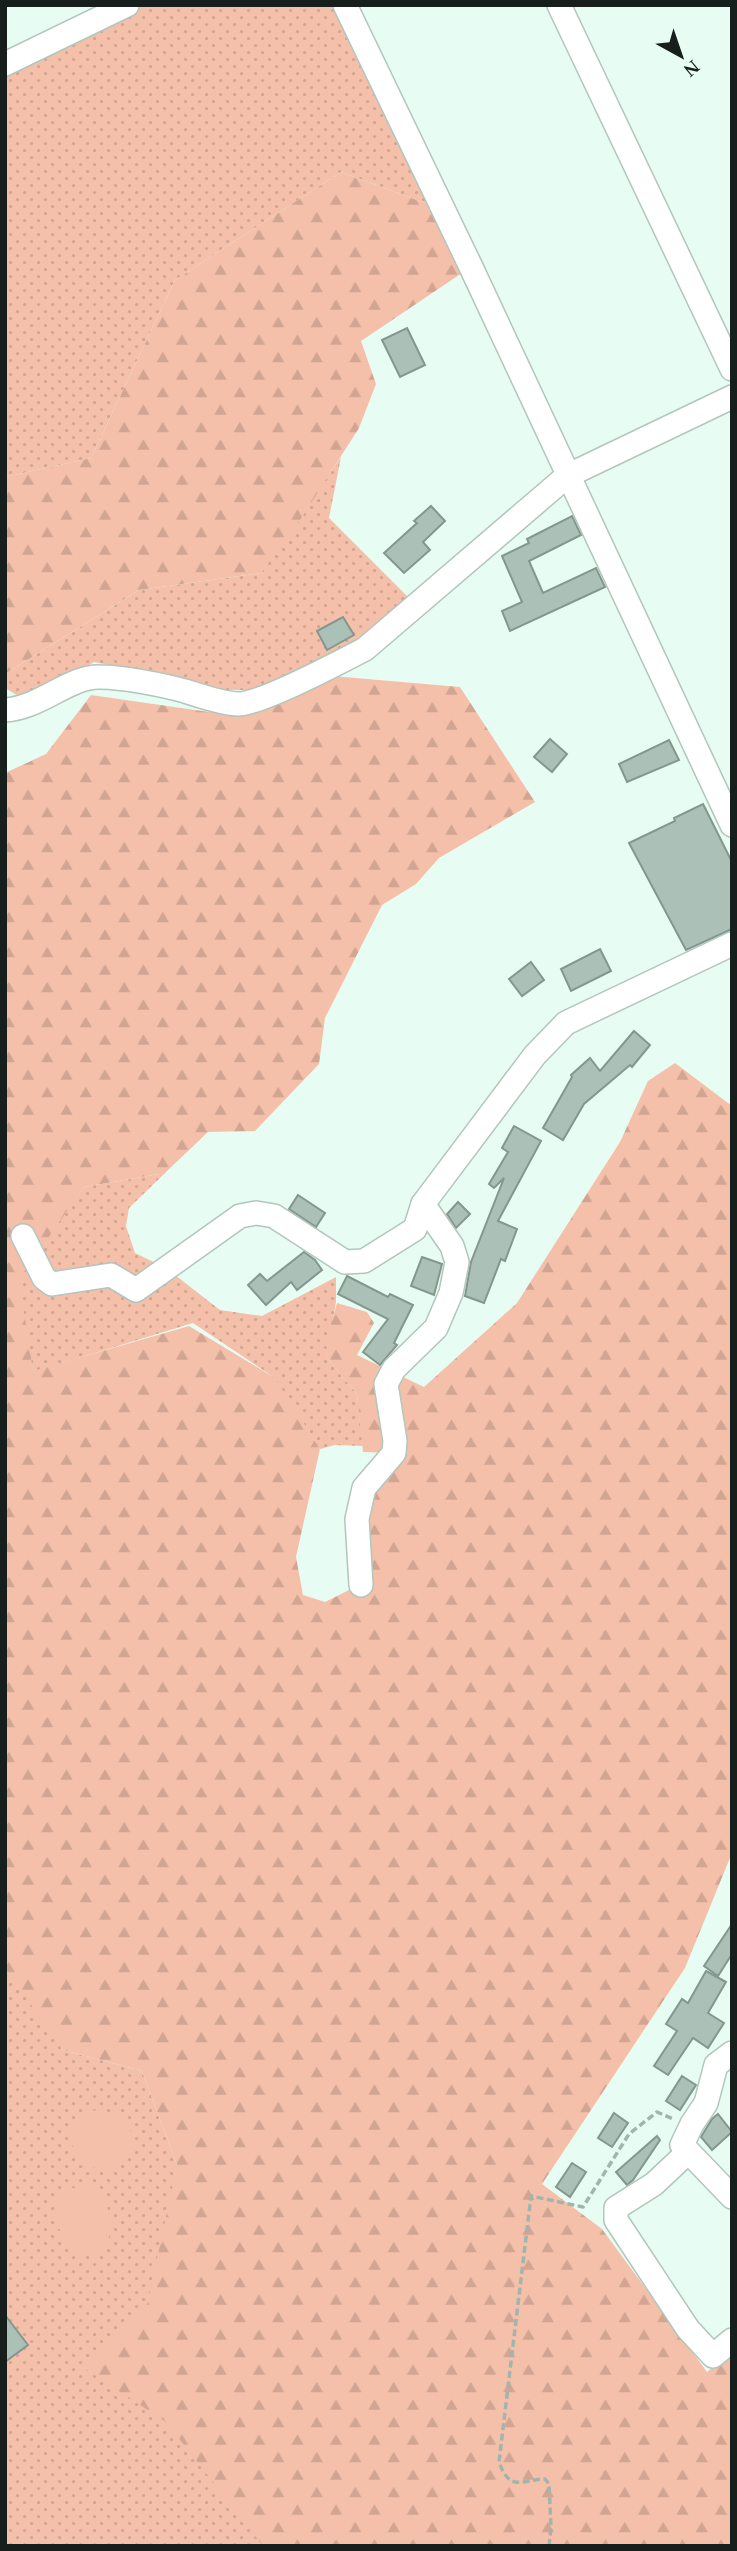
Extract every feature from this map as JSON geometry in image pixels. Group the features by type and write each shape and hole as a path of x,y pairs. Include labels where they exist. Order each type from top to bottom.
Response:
{"street":[{"path":"5,64 127,5"},
{"path":"345,5 471,267 732,825"},
{"path":"559,5 732,369"},
{"path":"5,710 32,706 73,683 98,676 176,688 239,705 258,699 365,649 567,476 732,397"},
{"path":"23,1236 44,1279 52,1284 111,1275 136,1290 240,1216 256,1213 274,1216 345,1262 365,1261 415,1229 423,1204 535,1055 566,1023 732,943"},
{"path":"360,1585 357,1519 364,1488 394,1453 395,1441 386,1384 394,1369 436,1328 451,1293 457,1262 452,1246 423,1204"},
{"path":"732,2053 716,2065 706,2104 682,2145 732,2197"},
{"path":"688,2152 654,2184 616,2208 616,2220 688,2329 713,2356 732,2340"}],"path":[{"path":"549,2546 549,2484 545,2479 517,2484 510,2481 502,2472 499,2462 531,2196 583,2207 629,2134 657,2112 692,2124"}],"green space":[{"path":"132,5 342,5 441,209 341,172 175,280 91,458 5,477 5,68"},
{"path":"341,172 441,209 471,267 361,341 376,384 359,428 302,517 261,573 139,590 5,674 5,477 91,458 175,280"},
{"path":"341,457 329,518 415,604 357,644 254,690 207,690 155,674 94,662 28,702 5,688 5,674 139,590 261,573"},
{"path":"321,675 460,687 535,802 439,858 416,884 382,905 325,1018 319,1064 255,1131 208,1132 165,1173 84,1187 19,1279 33,1371 189,1326 275,1378 320,1449 296,1557 303,1595 325,1602 355,1587 360,1507 392,1453 363,1452 357,1394 326,1357 327,1338 337,1303 367,1312 374,1323 357,1355 424,1387 517,1303 620,1142 648,1081 675,1063 732,1106 732,1853 685,1968 542,2184 602,2229 707,2372 732,2351 732,2546 263,2546 166,2422 84,2368 147,2306 177,2165 142,2071 63,2050 5,1968 5,773 46,754 91,695 209,712 241,713"},
{"path":"165,1173 129,1208 126,1226 135,1253 166,1268 220,1310 262,1316 336,1277 336,1302 326,1357 357,1394 363,1446 335,1445 320,1449 272,1376 193,1323 33,1372 14,1279 84,1187"},
{"path":"5,1958 63,2050 142,2071 177,2165 264,2546 5,2546"},
{"path":"100,2110 118,2116 133,2134 133,2147 126,2162 105,2169 96,2168 82,2160 67,2133 79,2116"},
{"path":"92,2185 106,2204 111,2222 109,2238 101,2250 91,2256 78,2253 65,2239 53,2213 67,2189"}],"building":[{"path":"407,328 425,365 400,377 382,340"},
{"path":"431,506 445,521 423,542 430,550 404,573 384,553 417,523 414,521"},
{"path":"572,516 581,535 529,561 543,593 596,568 605,587 510,631 502,611 522,602 502,556 529,543 527,539"},
{"path":"343,617 354,635 327,650 317,631"},
{"path":"550,739 567,754 552,772 534,757"},
{"path":"669,740 679,760 627,782 619,764"},
{"path":"703,804 732,862 732,929 686,950 629,843"},
{"path":"600,949 611,971 571,991 561,969"},
{"path":"531,962 544,980 522,996 509,979"},
{"path":"634,1031 650,1045 632,1067 630,1065 584,1104 563,1140 543,1128 571,1075 590,1058 600,1071"},
{"path":"514,1126 541,1141 498,1221 517,1229 505,1261 501,1259 484,1303 465,1296 471,1262 504,1178 494,1188 489,1184 508,1152 502,1148"},
{"path":"298,1195 325,1213 316,1227 289,1209"},
{"path":"458,1202 470,1214 456,1228 447,1214"},
{"path":"304,1252 315,1260 322,1270 297,1290 291,1282 266,1305 248,1285 260,1274 267,1281"},
{"path":"422,1257 442,1264 434,1295 411,1286"},
{"path":"347,1276 388,1297 390,1294 413,1305 394,1343 397,1345 380,1365 363,1352 388,1319 338,1294"},
{"path":"732,1924 732,1954 718,1976 704,1966"},
{"path":"706,1971 726,1982 708,2013 724,2023 708,2048 693,2038 668,2075 654,2066 677,2031 666,2024 682,1999 688,2003"},
{"path":"682,2076 696,2085 680,2110 666,2101"},
{"path":"614,2113 628,2123 612,2147 598,2138"},
{"path":"718,2114 732,2132 712,2150 701,2137"},
{"path":"657,2136 660,2140 627,2185 616,2172"},
{"path":"572,2163 586,2172 570,2197 556,2187"},
{"path":"5,2315 28,2345 5,2362"}]}
